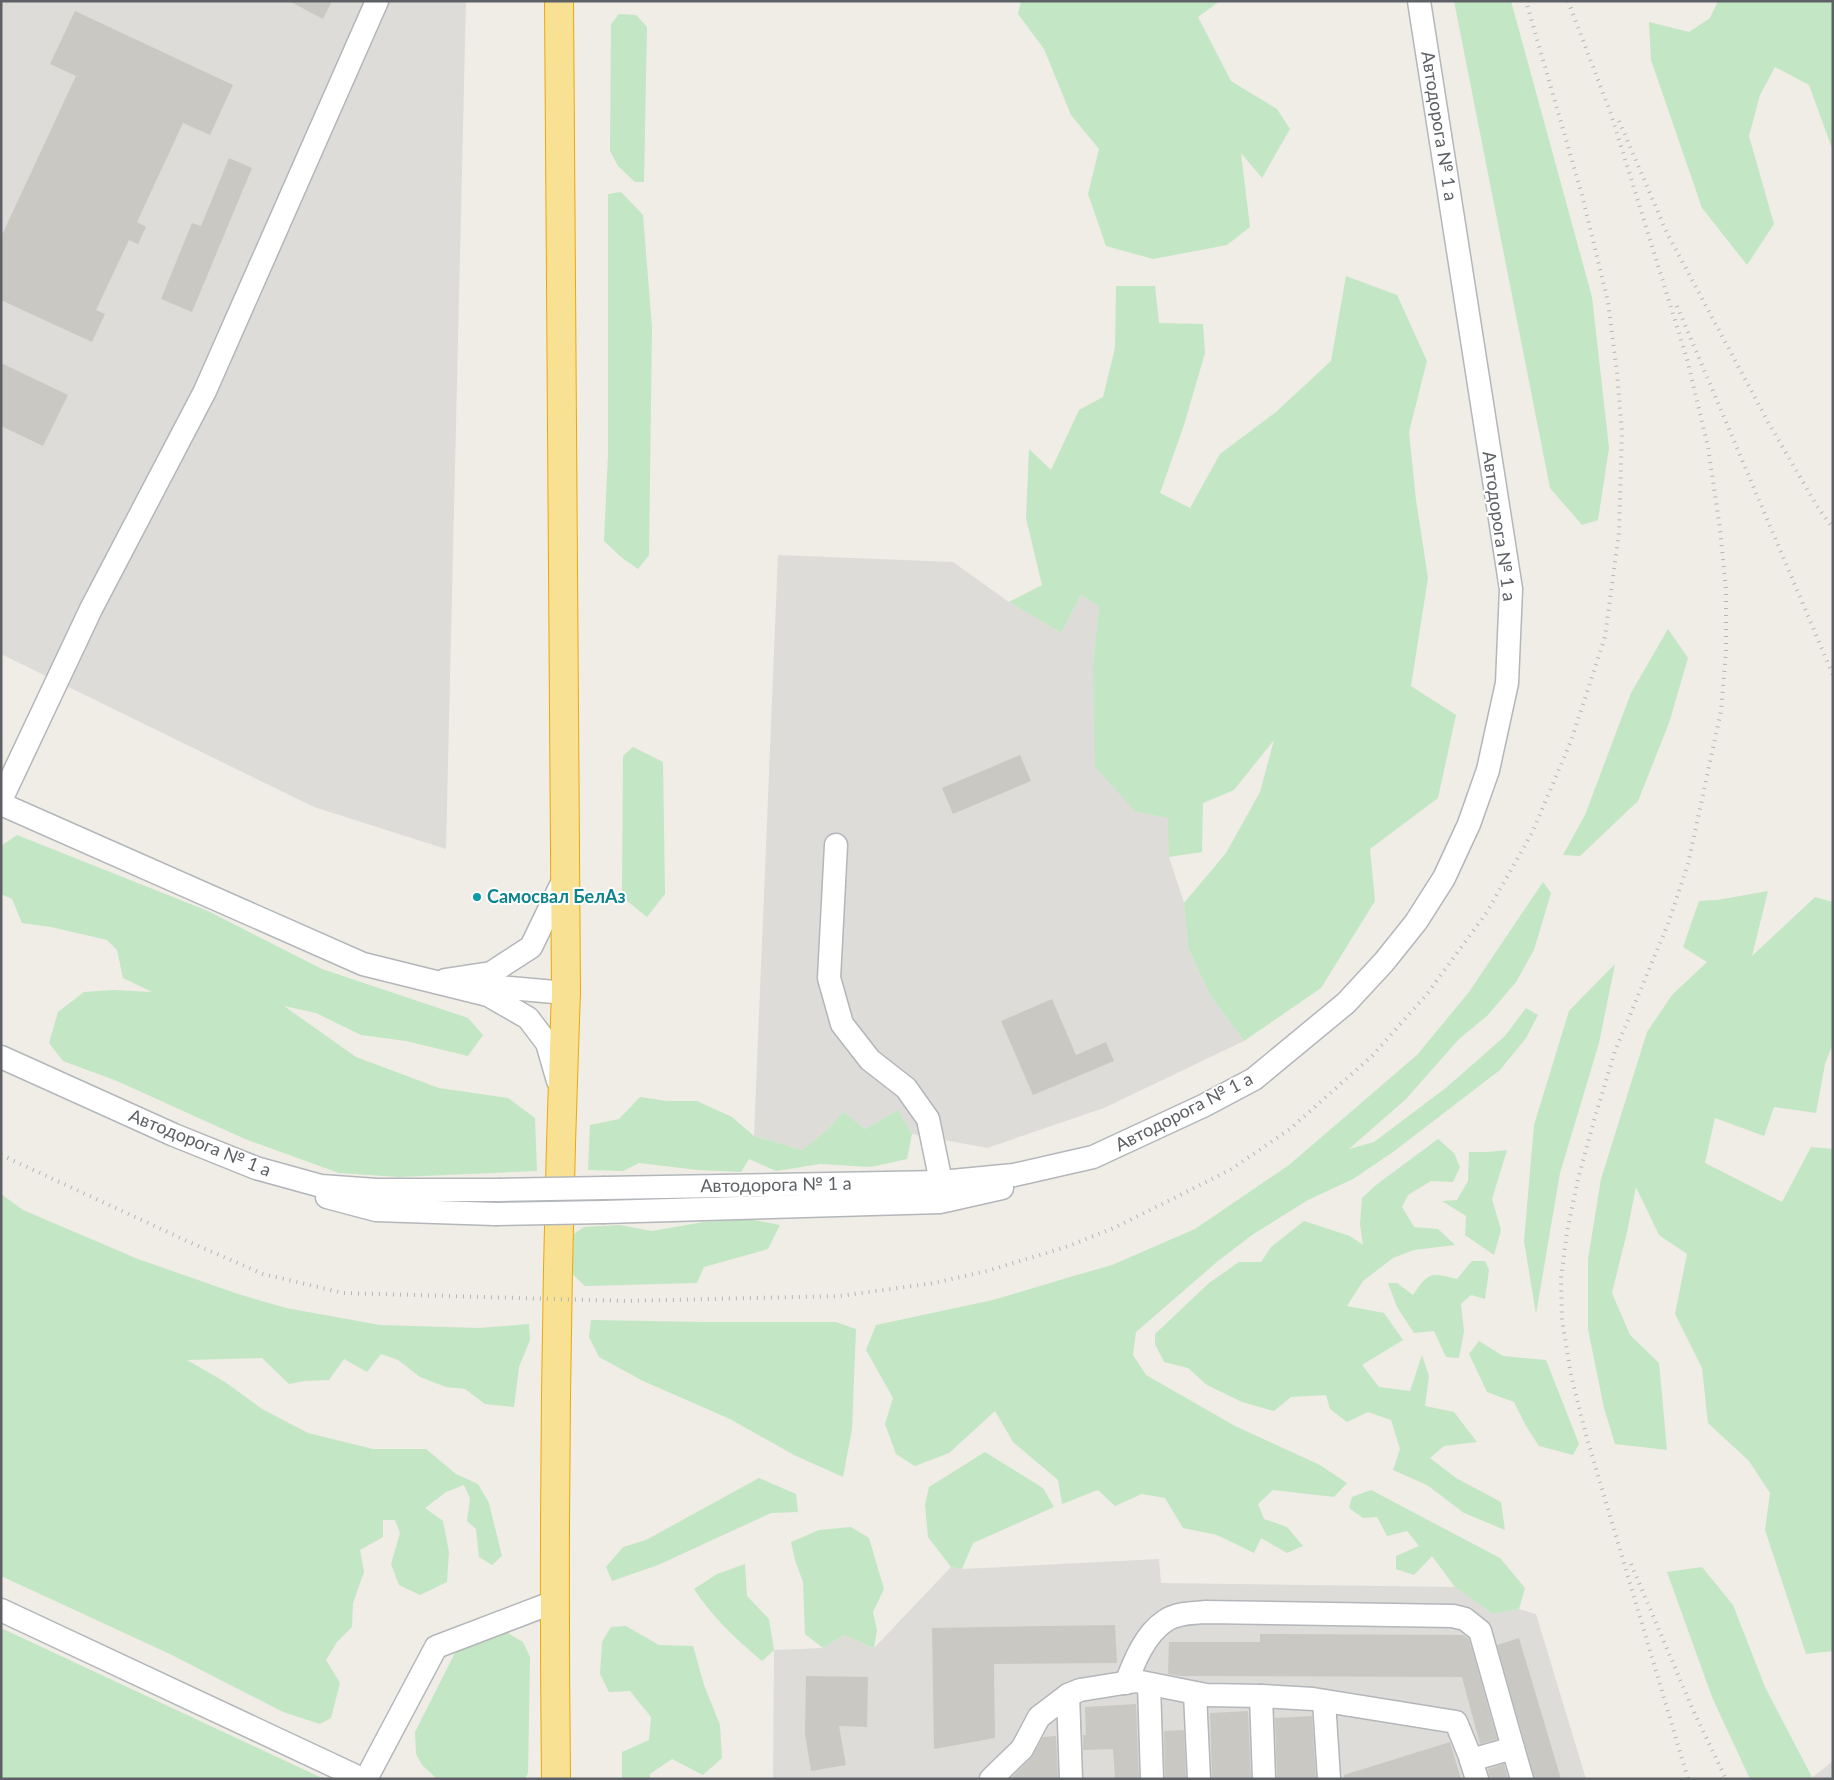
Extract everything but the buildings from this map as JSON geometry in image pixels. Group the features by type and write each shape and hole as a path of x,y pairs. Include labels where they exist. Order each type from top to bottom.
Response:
{"highway":[{"path":"556,1779 554,1602 562,1096 566,993 560,1"}],"street":[{"path":"1,800 91,609 205,391 377,1"},
{"name":"Автодорога № 1 а","path":"1,1057 174,1135 256,1168 321,1186 376,1190 499,1190 942,1182 1014,1174 1093,1157 1203,1106 1254,1079 1346,1003 1384,962 1416,922 1444,878 1469,824 1488,770 1507,683 1512,589 1419,1"},
{"path":"1,804 363,964 488,995 528,1018 547,1043 562,1096"},
{"path":"836,845 829,978 842,1024 870,1060 906,1088 928,1119 942,1182"},
{"path":"432,982 491,973 531,948 565,878"},
{"path":"432,982 566,993"},
{"path":"256,1168 319,1195 376,1210 495,1214 940,1202 1014,1186 1093,1157"},
{"path":"366,1779 436,1647 554,1602"},
{"path":"1,1610 362,1779"},
{"path":"1126,1683 1132,1665 1151,1634 1166,1620 1183,1614 1271,1612 1453,1616 1465,1619 1480,1630 1522,1779"},
{"path":"991,1779 1022,1749 1039,1717 1068,1696 1080,1690 1136,1681 1206,1695 1324,1700 1456,1722 1474,1769 1513,1748"},
{"path":"1149,1684 1152,1779"},
{"path":"1195,1693 1199,1779"},
{"path":"1068,1696 1071,1779"},
{"path":"1261,1696 1264,1779"},
{"path":"1324,1700 1329,1779"}],"shaded area":[{"path":"1,1 466,1 446,849 314,807 1,654"},
{"path":"778,555 953,562 1009,602 1061,633 1081,595 1099,606 1093,663 1136,812 1169,818 1169,857 1184,903 1188,948 1210,995 1244,1041 1104,1108 987,1148 912,1134 898,1110 865,1129 844,1112 826,1131 802,1150 754,1136"},
{"path":"1159,1559 1161,1583 1455,1587 1493,1614 1519,1609 1536,1614 1586,1779 773,1779 774,1650 823,1648 844,1635 874,1648 951,1567 962,1569"},
{"path":"1833,1761 1833,1779 1810,1779"}],"green space":[{"path":"1021,1 1220,1 1198,17 1231,81 1277,109 1290,129 1262,178 1241,153 1250,227 1227,245 1153,259 1106,246 1088,194 1099,149 1071,115 1044,49 1018,14"},
{"path":"1454,1 1511,1 1592,297 1609,448 1598,520 1582,525 1550,488"},
{"path":"1718,1 1833,1 1833,151 1809,85 1775,67 1760,95 1749,136 1774,224 1747,265 1702,208 1651,60 1649,22 1689,32 1710,18"},
{"path":"619,14 636,15 647,27 644,182 635,182 618,166 610,151 611,24"},
{"path":"621,192 643,215 652,327 649,555 638,569 621,557 604,541 608,455 608,194"},
{"path":"1346,276 1397,295 1427,361 1409,432 1416,500 1428,578 1411,686 1456,715 1438,798 1370,849 1375,901 1321,988 1244,1041 1210,995 1188,948 1184,903 1226,853 1260,792 1274,740 1234,790 1203,803 1202,852 1169,857 1168,818 1136,812 1095,767 1093,663 1099,606 1081,595 1061,633 1009,602 1042,585 1026,518 1029,449 1051,470 1079,410 1103,397 1115,348 1116,286 1155,286 1159,323 1203,324 1205,353 1184,425 1160,493 1190,508 1220,454 1276,412 1331,361"},
{"path":"1668,629 1688,658 1669,723 1638,801 1580,856 1563,855 1585,815 1631,693"},
{"path":"633,747 663,762 665,894 647,917 622,897 623,756"},
{"path":"17,835 208,911 322,969 468,1018 483,1035 468,1056 406,1041 361,1035 316,1013 284,1006 356,1057 439,1088 508,1098 535,1118 537,1171 399,1177 339,1173 245,1139 117,1081 63,1061 49,1043 58,1012 84,992 113,990 152,992 123,978 117,950 107,940 51,927 22,923 12,899 1,894 1,846"},
{"path":"1543,882 1551,893 1534,950 1516,982 1488,1015 1459,1039 1406,1099 1349,1149 1374,1142 1447,1087 1505,1036 1526,1008 1538,1015 1526,1038 1500,1070 1393,1152 1353,1179 1308,1200 1252,1235 1218,1261 1136,1332 1133,1355 1146,1375 1235,1426 1320,1465 1347,1483 1334,1497 1273,1490 1258,1504 1264,1519 1287,1527 1303,1546 1287,1553 1261,1538 1254,1553 1217,1535 1183,1528 1165,1498 1142,1494 1115,1506 1098,1490 1062,1504 1058,1480 1013,1442 995,1411 949,1453 915,1466 896,1454 885,1424 893,1398 866,1350 876,1325 993,1300 1112,1265 1195,1229 1289,1165 1417,1055 1469,992"},
{"path":"1768,891 1752,956 1815,897 1833,902 1833,1043 1825,1064 1816,1113 1774,1107 1764,1136 1715,1118 1705,1163 1782,1202 1811,1147 1833,1149 1833,1651 1806,1654 1765,1530 1770,1493 1749,1461 1708,1423 1702,1368 1675,1314 1687,1254 1659,1235 1636,1187 1612,1293 1630,1335 1659,1363 1667,1450 1615,1444 1604,1408 1588,1329 1588,1259 1601,1179 1647,1032 1672,995 1707,962 1683,947 1699,901 1717,900"},
{"path":"1615,964 1599,1043 1560,1173 1536,1314 1524,1241 1534,1125 1569,1011"},
{"path":"640,1097 667,1101 697,1101 732,1117 754,1136 802,1150 826,1131 844,1112 865,1129 898,1110 912,1134 907,1159 871,1167 820,1164 776,1171 749,1159 741,1172 698,1170 639,1163 623,1171 588,1170 590,1125 619,1119"},
{"path":"1438,1139 1454,1153 1460,1167 1453,1182 1431,1181 1408,1195 1402,1207 1414,1227 1438,1229 1455,1245 1414,1250 1393,1258 1363,1281 1347,1306 1384,1313 1403,1340 1362,1365 1379,1387 1410,1391 1422,1355 1429,1376 1425,1406 1454,1412 1477,1442 1444,1446 1430,1458 1456,1478 1501,1502 1505,1530 1464,1513 1427,1485 1393,1470 1400,1449 1391,1420 1368,1412 1347,1422 1330,1409 1326,1395 1291,1397 1274,1411 1242,1402 1207,1385 1188,1368 1164,1362 1155,1344 1155,1334 1209,1283 1239,1262 1261,1262 1271,1247 1304,1221 1350,1236 1363,1245 1360,1224 1362,1198 1376,1185"},
{"path":"1507,1150 1492,1199 1501,1230 1494,1255 1465,1235 1466,1216 1442,1201 1457,1200 1468,1181 1469,1152"},
{"path":"1,1194 23,1210 138,1259 238,1294 286,1308 380,1325 479,1328 529,1324 530,1340 519,1367 514,1407 485,1404 465,1389 446,1387 420,1377 398,1360 381,1354 367,1372 344,1359 329,1380 289,1384 262,1358 187,1360 225,1382 262,1409 308,1433 373,1449 426,1449 456,1474 478,1484 489,1503 502,1556 492,1565 479,1557 476,1529 467,1521 470,1498 464,1485 446,1492 425,1508 443,1521 449,1552 447,1582 420,1595 399,1585 391,1564 400,1533 395,1520 383,1520 383,1537 360,1550 364,1572 353,1603 352,1627 337,1642 326,1660 340,1683 331,1718 320,1724 283,1712 172,1655 1,1576"},
{"path":"749,1219 780,1225 768,1249 704,1267 697,1283 585,1286 568,1270 569,1237 584,1227 620,1225 652,1231 704,1222"},
{"path":"1472,1261 1485,1261 1489,1270 1485,1299 1471,1295 1461,1304 1464,1331 1459,1358 1446,1357 1434,1331 1414,1333 1397,1307 1388,1283 1397,1283 1413,1295 1423,1282 1431,1276 1441,1275 1457,1279"},
{"path":"591,1320 836,1322 856,1329 852,1429 843,1477 794,1455 730,1419 643,1381 599,1357 589,1337"},
{"path":"1479,1341 1503,1356 1546,1360 1579,1444 1573,1455 1539,1446 1514,1402 1487,1392 1469,1354"},
{"path":"985,1452 1043,1488 1054,1507 973,1543 962,1569 951,1567 928,1537 925,1505 929,1487"},
{"path":"759,1478 796,1494 798,1512 771,1513 658,1565 612,1581 606,1567 623,1547 646,1540"},
{"path":"1371,1490 1500,1558 1525,1588 1519,1609 1493,1614 1455,1587 1432,1556 1414,1575 1396,1569 1396,1556 1419,1546 1407,1531 1387,1536 1377,1517 1363,1518 1349,1508 1352,1497"},
{"path":"851,1527 869,1538 884,1589 873,1612 877,1630 874,1648 844,1635 823,1648 805,1634 803,1582 791,1542 819,1530"},
{"path":"745,1564 747,1596 769,1619 774,1650 762,1661 725,1628 694,1589 717,1574"},
{"path":"1702,1567 1733,1605 1765,1687 1812,1777 1810,1779 1750,1779 1712,1697 1667,1572"},
{"path":"626,1626 659,1645 693,1646 704,1685 720,1725 722,1758 703,1775 672,1759 650,1774 650,1779 622,1779 622,1752 649,1740 651,1717 630,1691 609,1692 600,1674 602,1642 611,1627"},
{"path":"1,1628 324,1779 1,1779"},
{"path":"506,1632 523,1642 530,1657 528,1773 525,1779 437,1779 422,1765 416,1754 415,1732 461,1641"}],"railway":[{"path":"1,1155 263,1274 343,1293 625,1301 840,1296 934,1283 987,1271 1066,1247 1116,1227 1230,1170 1290,1129 1372,1056 1427,994 1487,912 1532,833 1571,741 1605,637 1619,532 1622,432 1617,373 1608,302 1582,195 1526,1"},
{"path":"1568,1 1611,114 1687,359 1708,447 1720,529 1726,590 1726,651 1721,711 1688,864 1668,924 1615,1051 1578,1179 1567,1232 1561,1278 1562,1320 1571,1375 1586,1435 1688,1779"},
{"path":"1619,121 1667,233 1768,422 1817,506 1833,528"},
{"path":"1677,306 1833,675"},
{"path":"1631,1564 1693,1710 1726,1779"}],"place":[{"name":"Самосвал БелАз","path":"477,897"}]}
